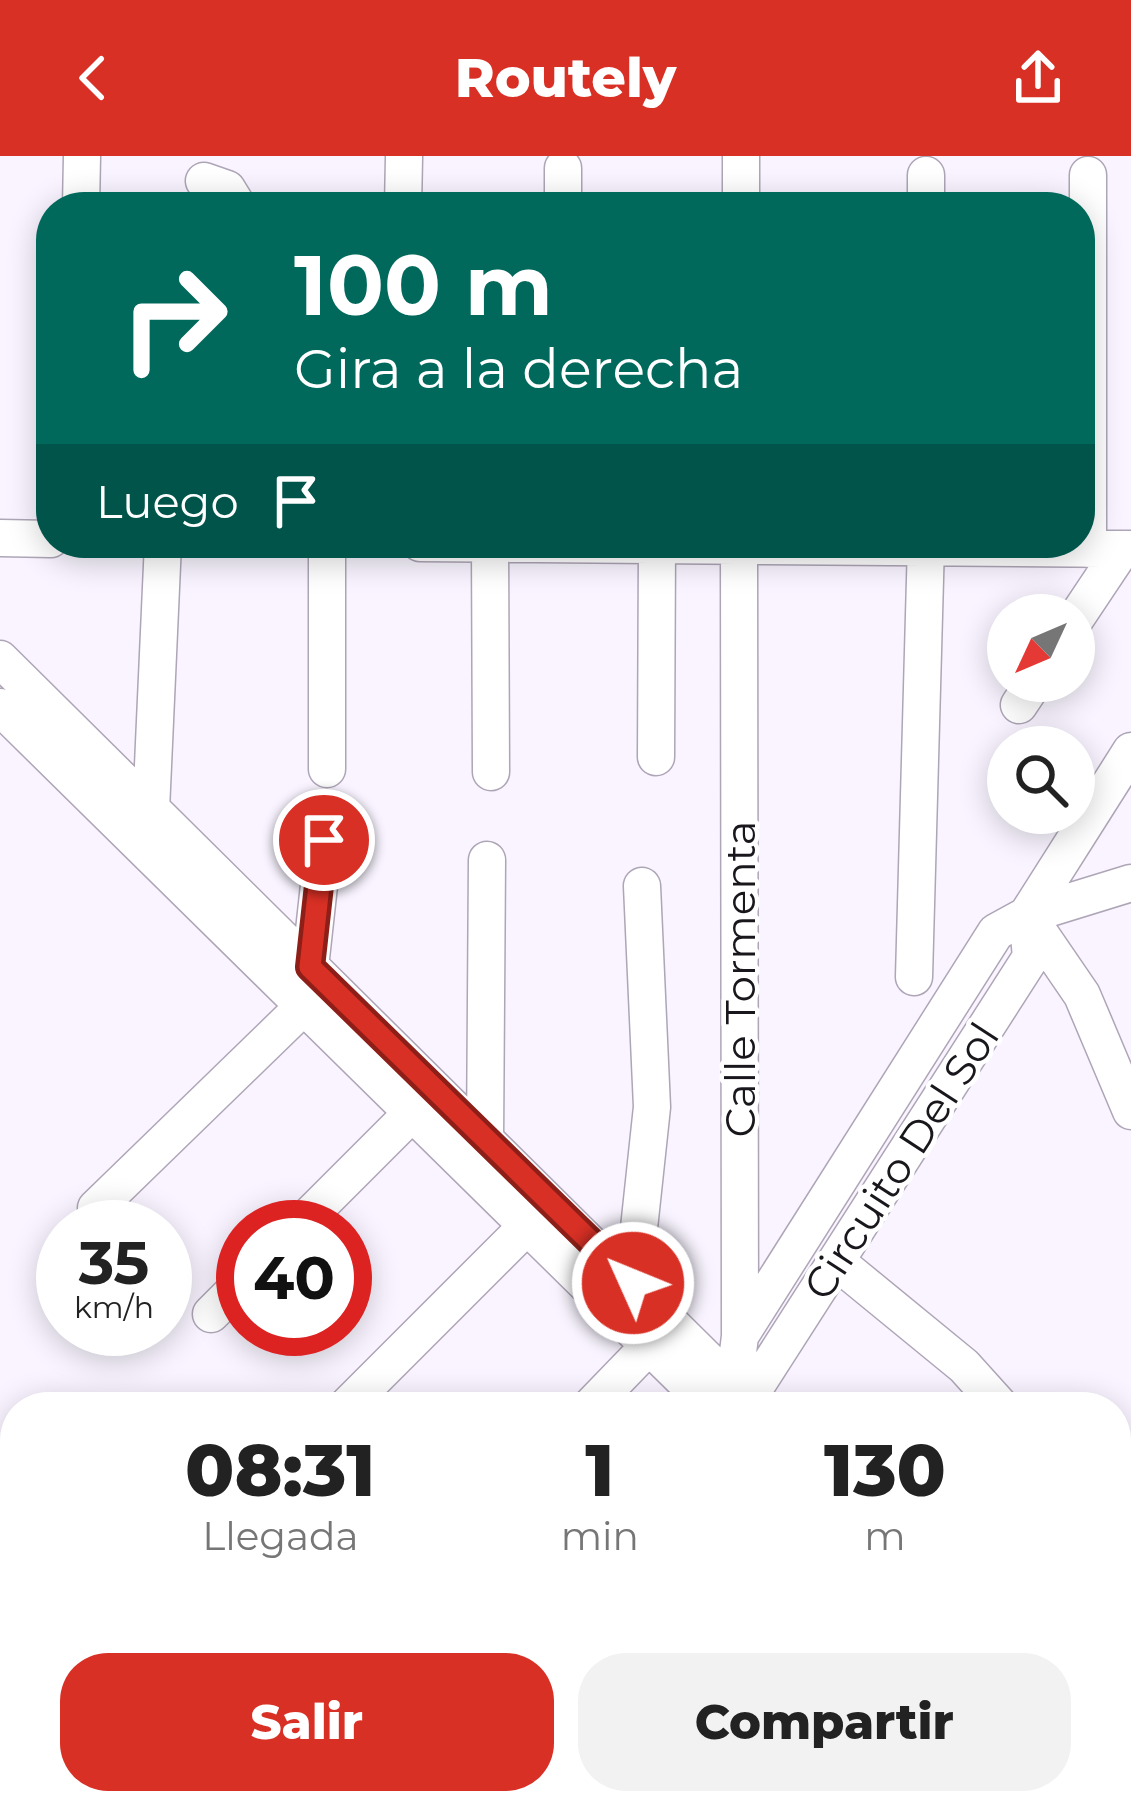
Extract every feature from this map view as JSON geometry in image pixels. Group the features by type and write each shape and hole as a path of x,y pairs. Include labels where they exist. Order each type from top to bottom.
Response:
{"street":[{"path":"81,192 82,156"},
{"path":"741,192 742,156"},
{"path":"403,192 404,158"},
{"path":"563,168 563,192"},
{"path":"1088,175 1089,192"},
{"path":"204,181 229,192"},
{"path":"1089,594 1114,549 1095,276"},
{"path":"0,538 36,539"},
{"path":"151,810 163,558"},
{"path":"327,558 327,769"},
{"path":"490,558 491,772"},
{"path":"656,757 657,558"},
{"name":"Calle Tormenta","path":"733,1392 740,1336 739,558"},
{"path":"914,977 926,558"},
{"path":"0,658 633,1283 724,1392"},
{"path":"0,707 649,1346 718,1392"},
{"name":"Circuito Del Sol","path":"740,1336 996,932 1027,915 1131,751"},
{"path":"310,967 324,840"},
{"path":"485,1140 487,860"},
{"path":"1131,883 1027,915 1082,995 1131,1111"},
{"path":"633,1283 652,1107 642,886"},
{"name":"Circuito Del Sol","path":"739,1392 837,1262 1031,957 1027,915"},
{"path":"104,1200 304,1006"},
{"path":"325,1200 412,1113"},
{"path":"361,1392 527,1226"},
{"path":"837,1262 964,1366 987,1392"},
{"path":"212,1314 216,1310"},
{"path":"605,1392 649,1346"}],"route":[{"path":"324,840 310,967 633,1283"}]}
